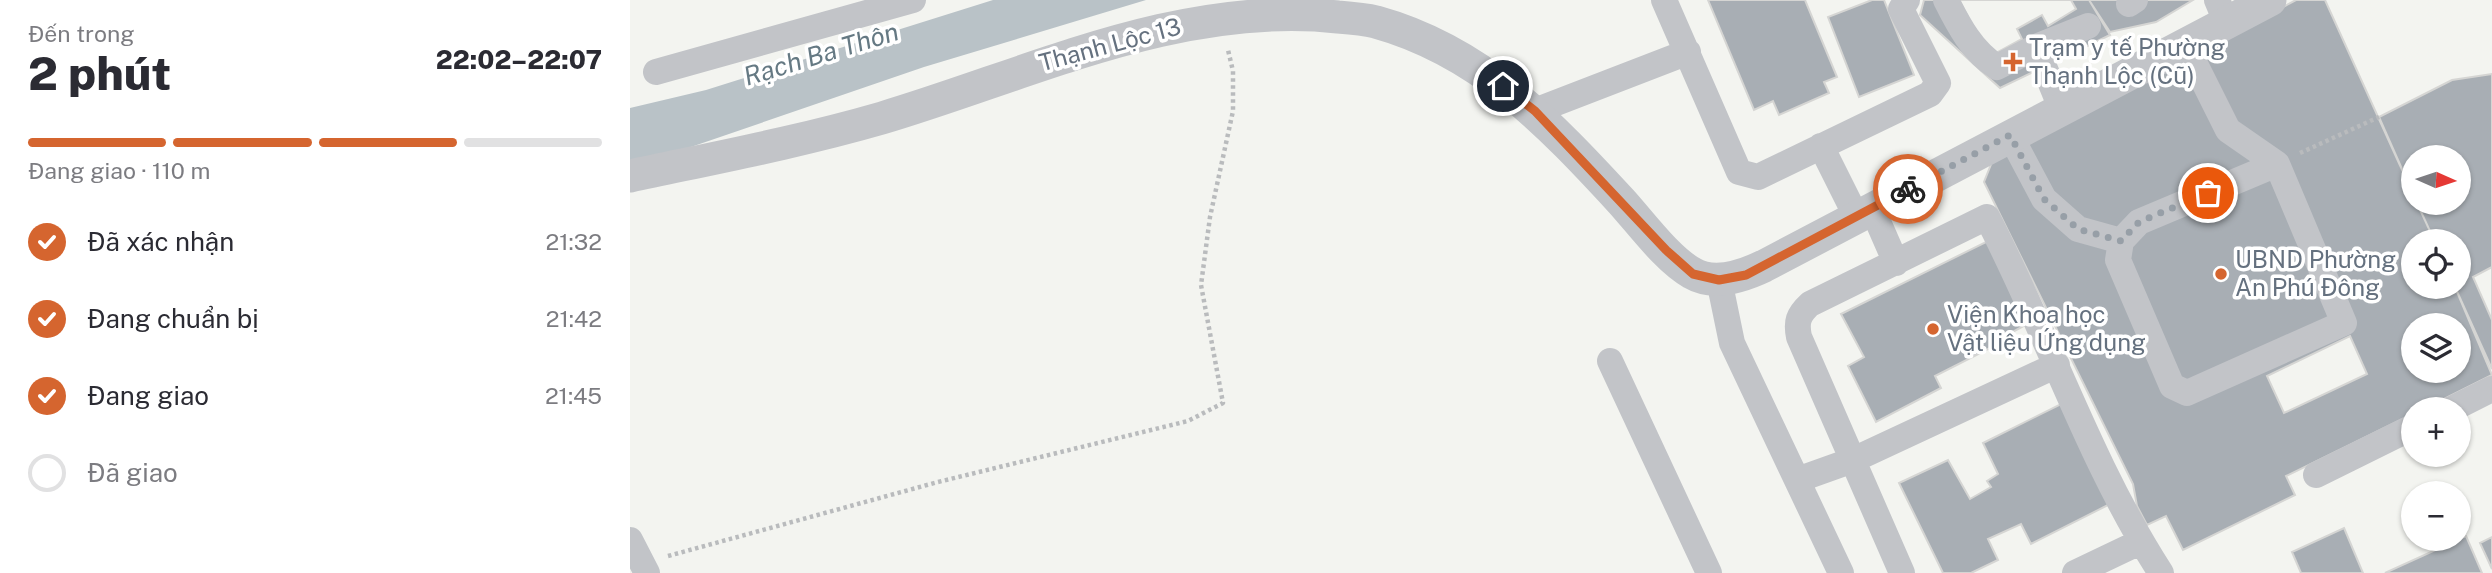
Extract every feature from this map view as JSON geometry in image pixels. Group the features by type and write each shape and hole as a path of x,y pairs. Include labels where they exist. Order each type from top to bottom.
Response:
{"street":[{"path":"656,72 913,0"},
{"path":"1664,0 1739,172 1758,177 1930,94 1938,83 1901,9 1907,0"},
{"path":"1946,0 1961,29 1982,58 1997,67 2036,47 2088,26"},
{"path":"1840,573 1732,343 1719,280 1746,275 2061,108 2186,46 2222,12 2270,0"},
{"name":"Thạnh Lộc 13","path":"630,176 760,149 883,118 1071,52 1162,28 1213,18 1276,11 1375,22 1438,45 1488,74 1535,111 1666,250 1693,274 1719,280"},
{"path":"2186,46 2228,130 2277,164 2344,323 2186,393 2172,386 2161,361 2118,260 2121,241 2139,222 2277,164"},
{"path":"2036,47 2061,108"},
{"path":"1535,111 1688,52"},
{"path":"2010,135 2044,199 2078,229 2121,241"},
{"path":"1821,146 1896,263"},
{"path":"1902,573 1799,337 1797,324 1800,313 1810,304 1987,217 2022,284 2131,527 2161,573"},
{"path":"1610,361 1709,573"},
{"path":"1797,480 1853,460 2057,365"},
{"path":"2471,400 2492,389"},
{"path":"2316,475 2401,433"},
{"path":"2075,573 2140,542"}],"path":[{"path":"640,559 1188,421 1223,403 1201,285 1210,217 1233,111 1233,71 1224,35 1213,18"},
{"path":"2277,164 2379,117"}],"water":[{"name":"Rạch Ba Thôn","path":"993,0 1146,0 924,67 688,148 630,165 630,108 706,90"}],"building":[{"path":"1708,0 1805,0 1837,77 1824,82 1829,93 1779,115 1773,101 1754,110"},
{"path":"1872,0 1884,0 1914,75 1859,97 1828,17"},
{"name":"Trạm y tế Phường Thạnh Lộc (Cũ)","path":"1924,0 2089,0 2110,35 2000,88 1920,15"},
{"path":"1959,0 2071,0 2076,9 2048,26 2042,15 2017,29 2022,39 1989,57"},
{"path":"2089,0 2193,0 2156,22 2110,32"},
{"name":"UBND Phường An Phú Đông","path":"2296,0 2325,0 2401,168 2401,215 2423,215 2429,229 2401,229 2401,299 2460,299 2466,313 2401,313 2401,383 2471,383 2471,325 2492,375 2448,397 2401,397 2401,420 2286,476 2295,495 2183,550 2166,516 2147,525 2137,506 2133,484 1984,182 1992,162"},
{"path":"2492,74 2492,369 2471,322 2471,313 2467,313 2460,299 2471,299 2471,229 2429,229 2423,215 2471,215 2471,145 2401,145 2401,167 2379,117 2452,80"},
{"name":"Viện Khoa học Vật liệu Ứng dụng","path":"1990,240 2031,322 2005,336 2006,340 1935,376 1941,388 1876,422 1848,366 1864,357 1841,314"},
{"path":"2492,267 2492,320 2473,277"},
{"path":"2350,336 2367,374 2284,413 2267,376"},
{"path":"2061,404 2110,504 2031,544 2021,524 1988,539 1998,560 1971,573 1943,573 1899,483 1948,460 1970,499 1991,487 1987,481 1998,474 1983,443"},
{"path":"2344,528 2363,573 2301,573 2292,552"},
{"path":"2492,537 2492,569 2480,543"},
{"path":"2471,548 2482,573 2385,573 2433,551 2471,551"}],"way so far":[{"path":"1908,189 2010,135 2044,199 2078,229 2121,241 2139,222 2208,193"}],"place":[{"name":"Trạm y tế Phường Thạnh Lộc (Cũ)","path":"2013,62"},
{"name":"UBND Phường An Phú Đông","path":"2221,274"},
{"name":"Viện Khoa học Vật liệu Ứng dụng","path":"1933,329"}],"route":[{"path":"1503,86 1535,111 1666,250 1693,274 1719,280 1746,275 1908,189"}]}
